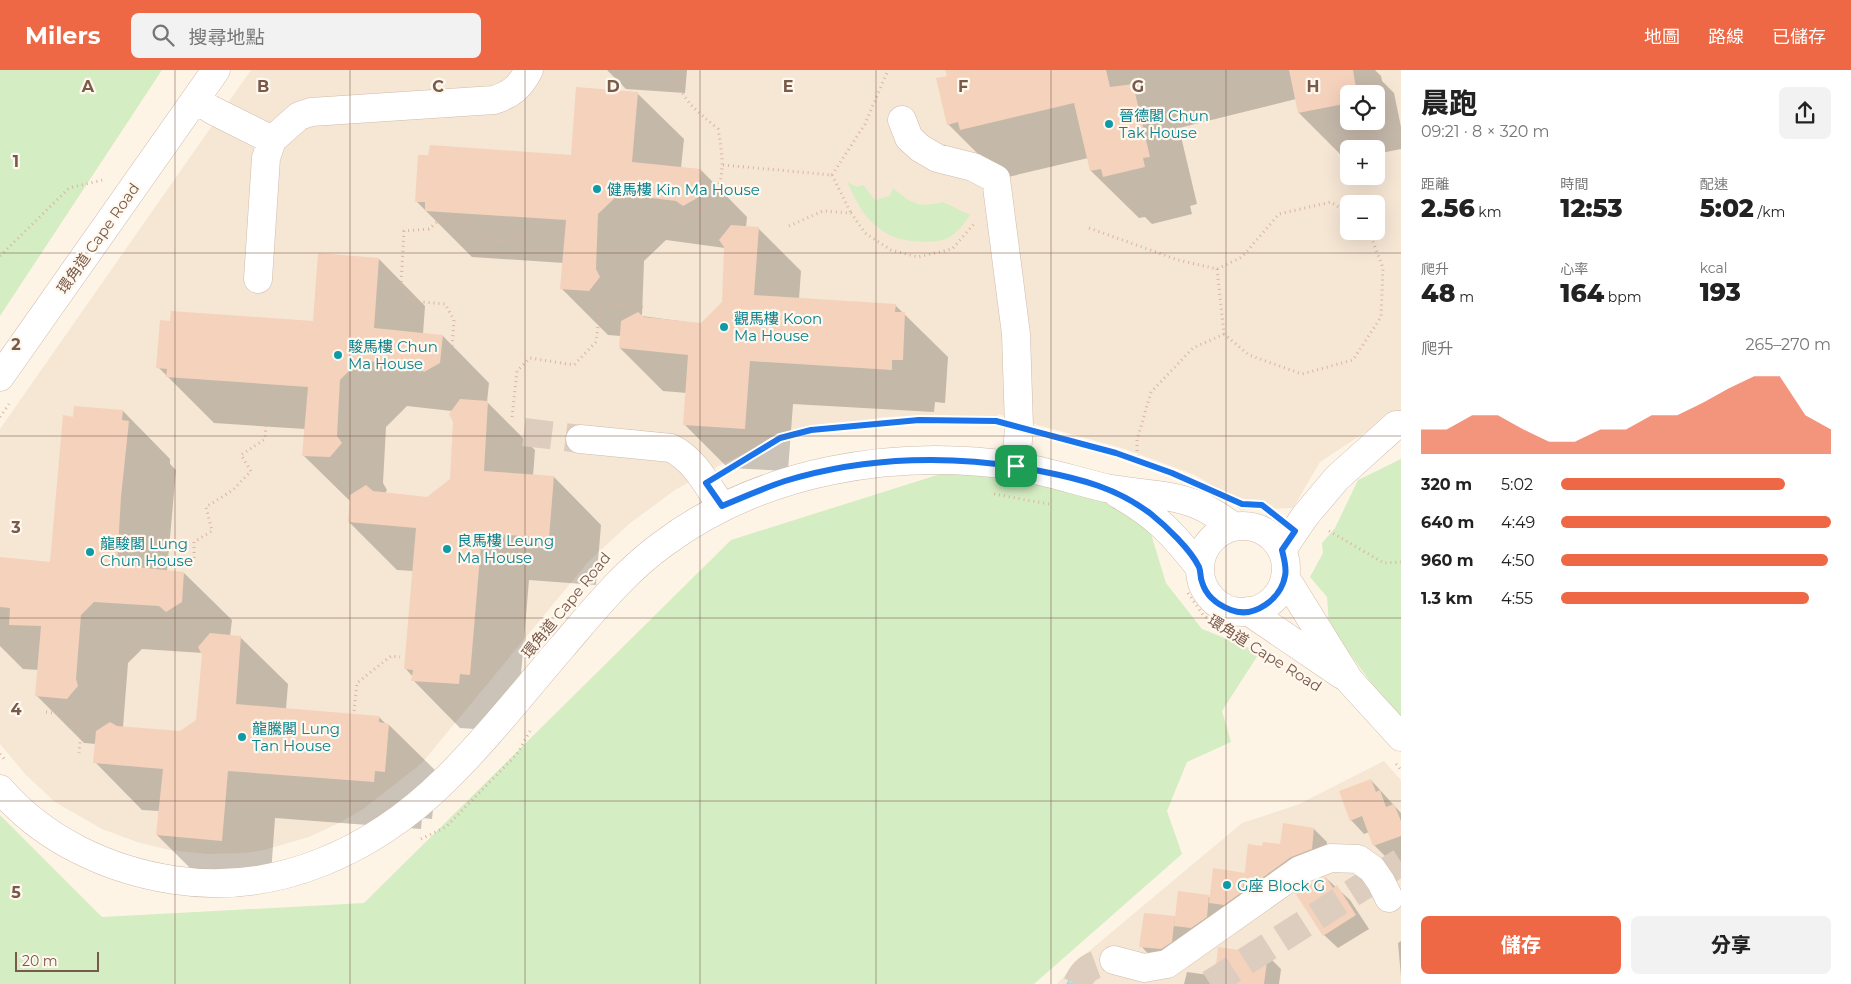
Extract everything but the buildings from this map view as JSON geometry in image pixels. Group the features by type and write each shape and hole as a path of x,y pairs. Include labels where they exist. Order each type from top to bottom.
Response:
{"street":[{"name":"環角道 Cape Road","path":"0,377 216,70"},
{"path":"258,279 266,158 272,140 299,116 311,112 494,100 507,96 516,89 529,70"},
{"path":"196,99 212,110 272,140"},
{"path":"902,120 909,138 920,148 937,158 973,167 996,179 1016,334 1019,427 1016,466"},
{"path":"1284,564 1284,523 1396,425 1401,425"},
{"path":"580,439 670,448 686,456 722,506"},
{"name":"環角道 Cape Road","path":"4,777 38,825 70,845 111,864 148,875 185,882 248,882 289,874 319,864 348,851 379,834 409,813 464,760 596,607 632,570 668,540 690,525 722,506 762,489 829,470 871,464 926,460 968,461 1016,466 1066,476 1106,488 1173,498 1199,505 1234,527 1284,523"},
{"name":"環角道 Cape Road","path":"1106,488 1141,507 1161,522 1182,545 1192,577 1202,583 1209,595 1220,605 1233,611 1248,611 1261,608 1272,600 1280,589 1284,564"},
{"name":"環角道 Cape Road","path":"1284,523 1274,539 1284,564 1349,680 1397,749"},
{"path":"1192,577 1210,541 1221,532 1234,527"},
{"name":"環角道 Cape Road","path":"1248,611 1349,680"},
{"path":"1114,960 1144,968 1167,964 1300,870 1331,858 1358,859 1372,869 1389,898"}],"path":[{"path":"674,70 684,98 694,110 718,129 723,165 720,183 712,199 700,212 684,221"},
{"path":"832,175 865,124 888,70"},
{"path":"723,165 832,175"},
{"path":"832,175 851,213 865,233 892,250 918,257 952,249 974,225 977,217"},
{"path":"0,256 69,188 107,179"},
{"path":"1089,228 1178,260 1217,269 1242,257 1279,214 1331,202 1340,208"},
{"path":"789,226 823,211 851,213"},
{"path":"452,346 454,320 445,304 412,301 401,284 404,231 429,229 440,219 466,220 483,235 500,243 516,238 532,229"},
{"path":"1217,269 1224,334 1249,355 1302,374 1353,360 1382,317 1383,268 1372,240"},
{"path":"512,416 516,372 530,358 574,365 596,342 601,304 646,307"},
{"path":"1137,461 1137,440 1151,392 1193,348 1224,334"},
{"path":"194,558 194,542 212,531 206,508 233,490 251,471 241,455 265,439 267,407"},
{"path":"706,483 780,438 811,430 919,420 996,421 1146,464"},
{"path":"994,494 1052,505"},
{"path":"1249,504 1262,505 1284,523 1384,563 1401,562"},
{"name":"環角道 Cape Road","path":"1192,577 1192,600 1203,614 1228,631"},
{"path":"354,710 357,683 391,656 400,657"},
{"path":"46,712 70,715 81,731 79,753"},
{"path":"420,840 446,827 517,754 532,728"},
{"path":"1397,749 1401,770"},
{"path":"0,754 4,777"}],"shaded area":[{"path":"251,70 1401,70 1401,411 1393,414 1320,462 1293,508 1240,510 1228,495 1195,475 1122,448 998,414 997,420 942,415 885,417 830,426 776,441 724,463 675,490 629,524 588,562 422,763 363,809 309,837 264,850 245,853 207,854 170,850 140,843 102,829 55,802 26,775 0,744 0,429"},
{"path":"1384,761 1401,780 1401,984 1057,984 1082,957 1242,823 1297,805"}],"green space":[{"path":"0,70 162,70 0,316"},
{"path":"847,182 857,187 863,185 875,200 890,196 893,188 905,198 916,203 927,205 943,202 970,215 958,230 943,240 921,242 900,239 886,233 866,216"},
{"path":"1401,459 1401,723 1329,626 1327,597 1310,577 1323,553 1322,543 1335,528 1358,480"},
{"path":"953,470 1122,499 1151,534 1166,583 1202,629 1260,652 1222,711 1231,742 1187,762 1167,811 1182,854 1034,984 0,984 0,815 102,917 364,903 731,540"}],"water":[{"path":"1074,969 1091,984 1067,984"}],"tunnel":[{"path":"524,432 580,439"},
{"path":"1210,984 1401,862"},
{"path":"1077,984 1087,969 1096,964 1114,960"}],"place":[{"name":"晉德閣 Chun Tak House","path":"1109,124"},
{"name":"健馬樓 Kin Ma House","path":"597,189"},
{"name":"觀馬樓 Koon Ma House","path":"724,327"},
{"name":"駿馬樓 Chun Ma House","path":"338,355"},
{"name":"良馬樓 Leung Ma House","path":"447,549"},
{"name":"龍駿閣 Lung Chun House","path":"90,552"},
{"name":"龍騰閣 Lung Tan House","path":"242,737"},
{"name":"G座 Block G","path":"1227,885"}],"route":[{"path":"919,420 996,421 1116,453 1172,473 1242,504 1262,505 1295,531 1282,550 1286,563 1285,577 1280,589 1272,600 1261,608 1248,611 1233,611 1220,605 1209,595 1202,583 1200,568 1182,545 1161,522 1141,507 1106,488 1066,476 1016,466 968,461 926,460 871,464 829,470 788,481 762,489 722,506 706,483 780,438 811,430 919,420"}]}
